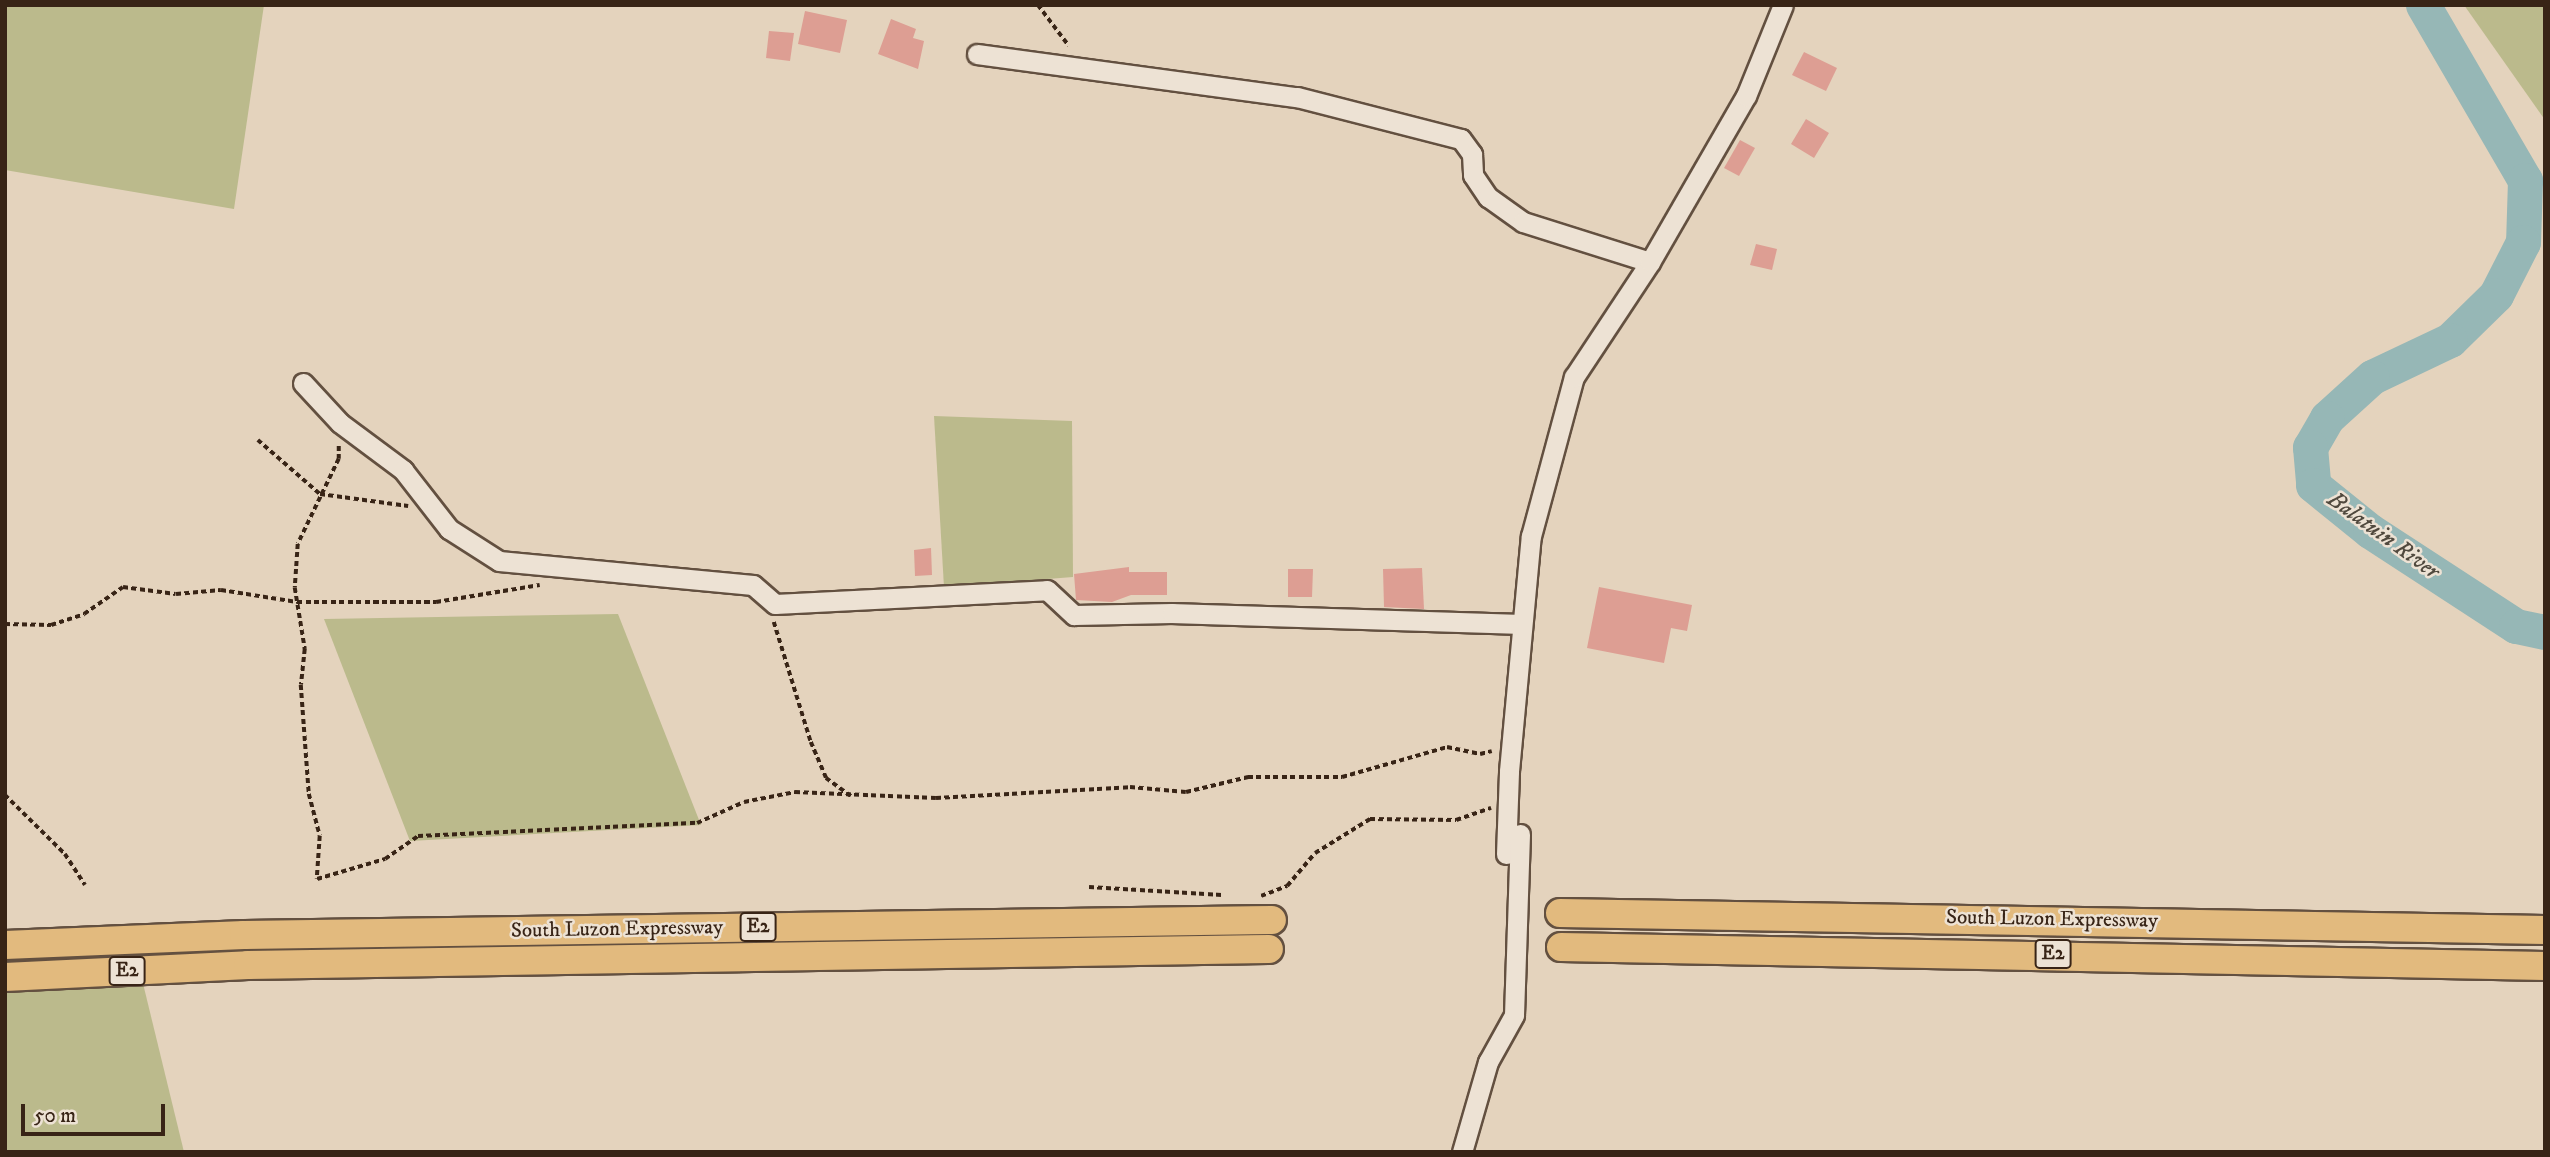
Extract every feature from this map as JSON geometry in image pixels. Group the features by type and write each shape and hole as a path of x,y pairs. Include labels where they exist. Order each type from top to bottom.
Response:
{"highway":[{"name":"South Luzon Expressway","path":"5,945 244,935 1264,909"},
{"name":"South Luzon Expressway","path":"1560,913 2545,930"},
{"name":"South Luzon Expressway","path":"1561,947 2545,965"},
{"name":"South Luzon Expressway","path":"5,977 248,965 1269,949"}],"street":[{"path":"1506,854 1521,624 1531,536 1574,377 1650,262 1746,96 1783,5"},
{"path":"977,54 1297,97 1461,139 1472,154 1473,175 1488,197 1523,222 1650,262"},
{"path":"303,383 340,423 403,470 449,529 499,561 753,585 775,604 1047,590 1074,615 1172,613 1521,624"},
{"path":"1462,1152 1488,1062 1514,1015 1520,820 1509,802"}],"path":[{"path":"832,5 840,5"},
{"path":"1038,5 1057,26 1082,69"},
{"path":"340,423 339,459 298,544 297,602 305,649 301,685 309,794 320,835 317,879 385,859 418,836 697,823 744,802 795,792 857,798 1058,793 1130,787 1186,792 1248,777 1342,776 1447,747 1480,754 1514,746"},
{"path":"258,440 320,494 418,508"},
{"path":"5,624 51,625 84,614 123,587 176,594 221,590 297,602 436,602 549,584"},
{"path":"768,598 767,607 827,778 840,792 857,798"},
{"path":"5,795 65,854 85,885"},
{"path":"1264,909 1315,853 1370,819 1456,820 1509,802"},
{"path":"1089,887 1228,896"}],"shaded area":[{"path":"5,5 264,5 234,209 5,170"},
{"path":"2464,5 2545,5 2545,120"},
{"path":"934,416 1072,421 1073,577 944,587"},
{"path":"618,614 701,825 410,841 324,619"},
{"path":"5,951 139,967 184,1152 5,1152"}],"building":[{"path":"805,11 847,20 840,53 798,44"},
{"path":"891,19 916,29 913,38 924,41 918,69 878,54"},
{"path":"769,31 794,33 790,61 766,58"},
{"path":"1804,52 1837,68 1826,91 1792,75"},
{"path":"1806,119 1829,133 1814,158 1791,144"},
{"path":"1740,140 1755,148 1739,176 1724,168"},
{"path":"1756,244 1777,249 1772,270 1750,265"},
{"path":"931,548 932,575 915,576 914,550"},
{"path":"1129,567 1129,572 1167,572 1167,595 1131,595 1112,602 1076,600 1074,574"},
{"path":"1422,568 1424,609 1384,607 1383,569"},
{"path":"1288,569 1313,569 1312,597 1288,597"},
{"path":"1599,587 1692,605 1687,631 1671,628 1664,663 1587,648"}],"waterway":[{"name":"Balatuin River","path":"2423,5 2525,180 2523,242 2496,295 2450,340 2372,377 2327,418 2310,447 2313,485 2370,531 2516,626 2545,632"}]}
